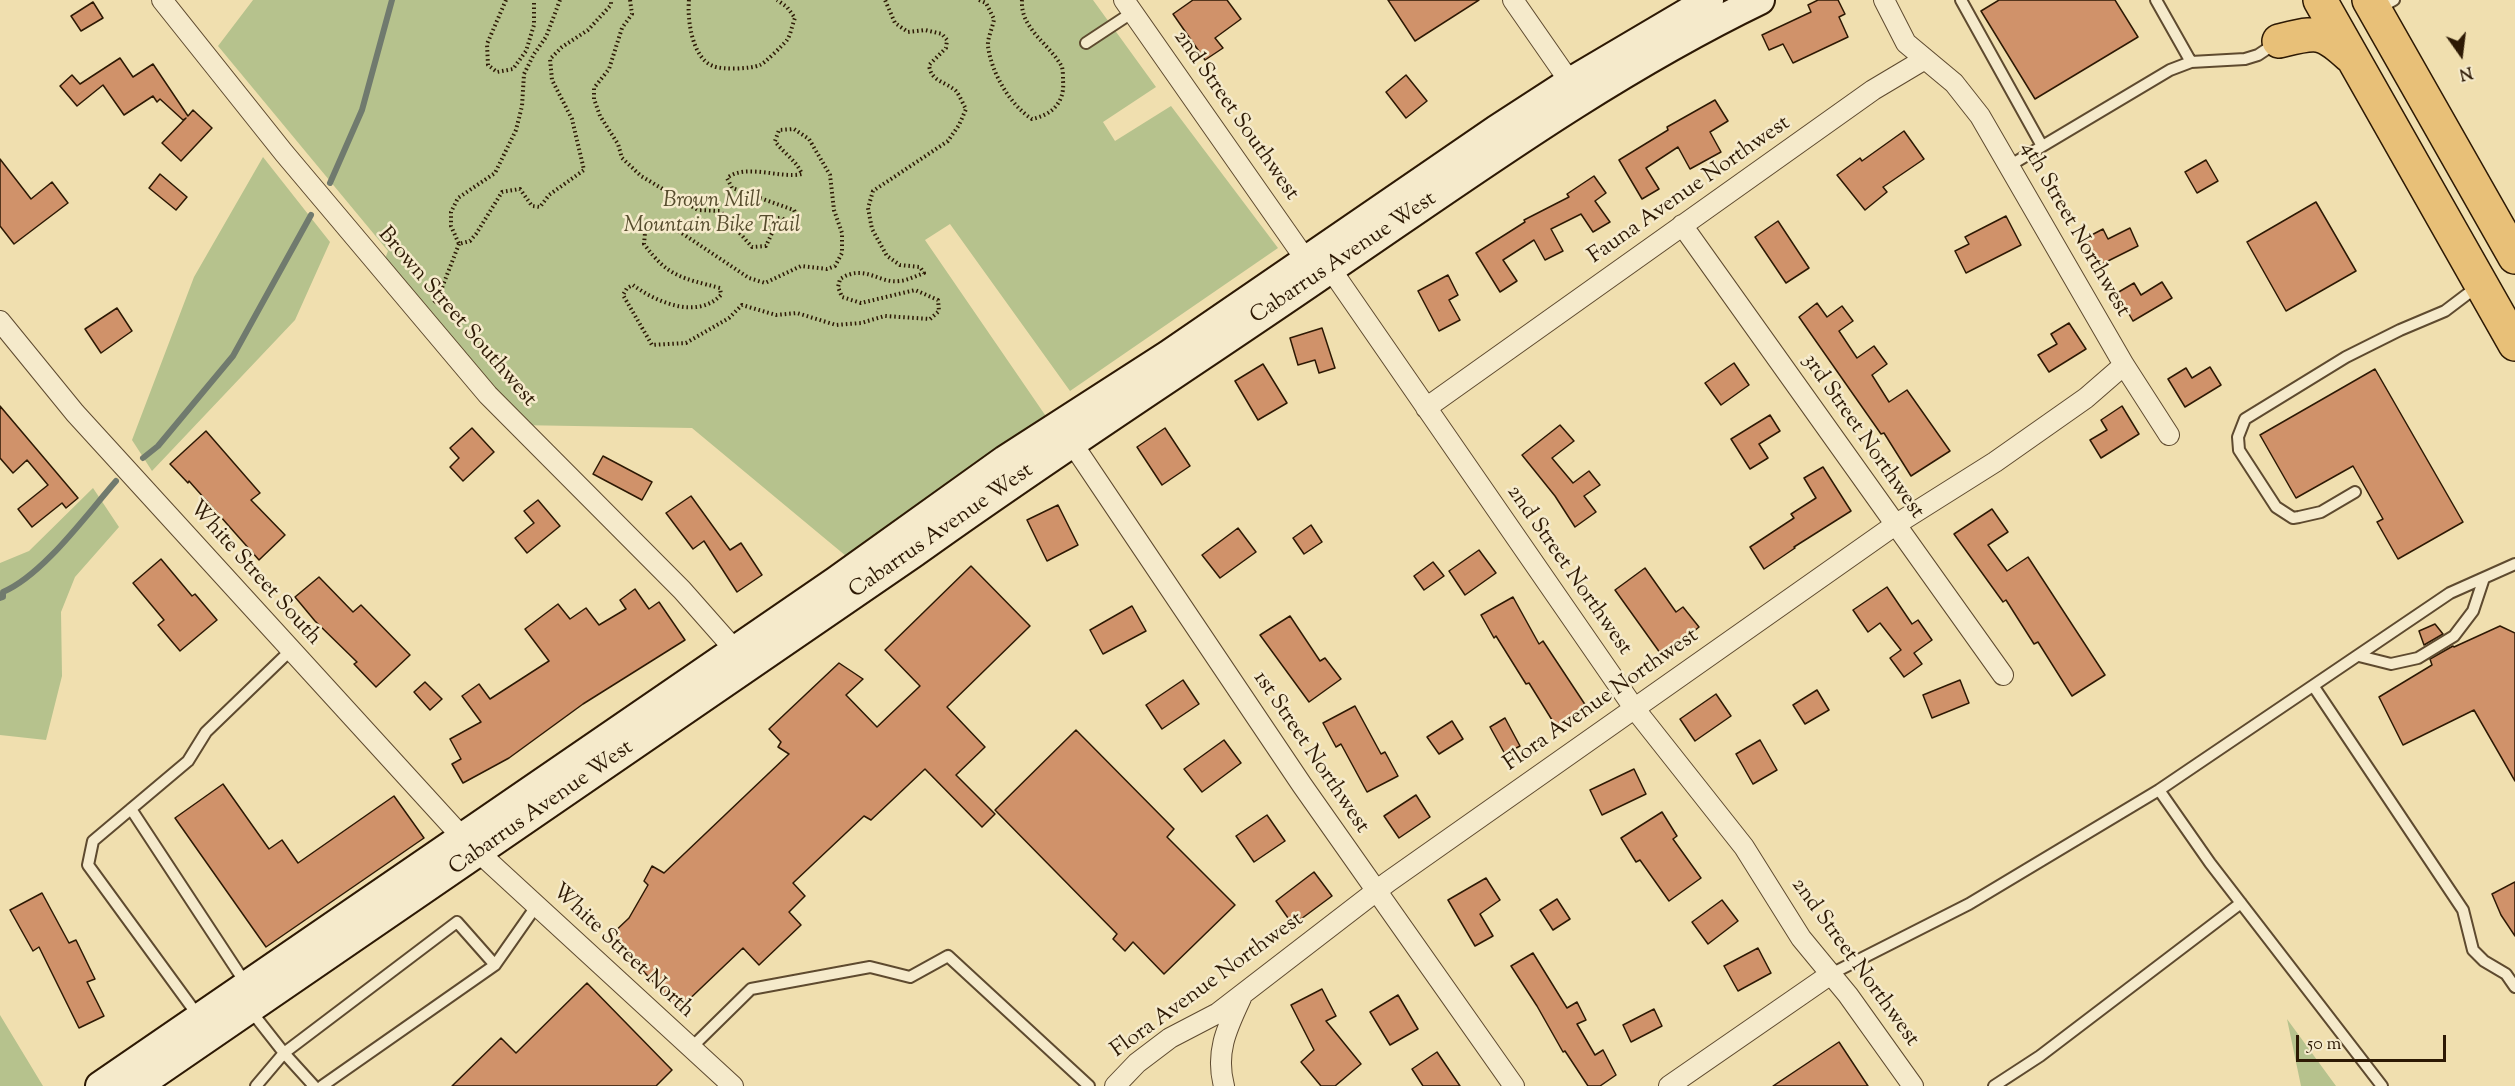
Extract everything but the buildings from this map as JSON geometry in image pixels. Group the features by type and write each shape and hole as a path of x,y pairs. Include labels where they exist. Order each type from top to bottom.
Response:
{"highway":[{"path":"2279,41 2292,24 2298,0"},
{"path":"2320,0 2515,344"},
{"path":"2380,4 2515,257"},
{"path":"2279,41 2308,34 2320,35 2331,39 2353,58"}],"main road":[{"name":"Cabarrus Avenue West","path":"137,1086 247,997 1072,443 1318,260 1570,82 1709,0"},
{"name":"Cabarrus Avenue West","path":"471,845 735,650 902,535 1005,460 1318,260 1508,148 1628,71 1760,0"},
{"name":"Cabarrus Avenue West","path":"100,1086 199,1017 247,997"}],"street":[{"name":"Brown Street Southwest","path":"162,0 284,153 488,395 682,590 735,650"},
{"path":"1508,148 1540,114 1571,94 1572,87 1513,0"},
{"path":"1884,0 1906,43 1924,59"},
{"name":"2nd Street Southwest","path":"1128,6 1318,260"},
{"name":"4th Street Northwest","path":"1924,59 1964,94 2009,166 2124,365 2169,435"},
{"name":"Fauna Avenue Northwest","path":"1426,408 1873,90 1924,59"},
{"name":"3rd Street Northwest","path":"1682,225 2003,675"},
{"name":"2nd Street Northwest","path":"1318,260 1426,408 1634,708 1744,847 1801,938 1848,995 1913,1086"},
{"name":"White Street South","path":"0,321 75,413 471,845"},
{"name":"Flora Avenue Northwest","path":"1115,1086 1137,1063 1162,1044 1204,1021 1244,993 1376,890 1895,525 1995,462 2077,405 2124,365"},
{"name":"1st Street Northwest","path":"1072,443 1302,785 1514,1086"},
{"name":"White Street North","path":"471,845 691,1048 725,1084"},
{"path":"1669,1086 1831,974"},
{"path":"1224,1086 1219,1068 1227,1030 1244,993"},
{"path":"1204,1021 1216,1021 1227,1030"}],"lane":[{"path":"1961,0 2042,146"},
{"path":"2156,0 2191,62"},
{"path":"1086,43 1128,6"},
{"path":"2009,166 2170,70 2191,62 2245,59 2258,55 2279,41"},
{"path":"2355,492 2321,512 2299,517 2293,518 2276,507 2239,450 2238,437 2245,419 2346,357 2445,311 2481,284"},
{"path":"1831,974 1969,904 2159,790 2450,593 2515,564"},
{"path":"2358,656 2391,664 2418,658 2454,636 2473,611 2484,578"},
{"path":"199,1017 88,865 93,841 188,761 206,732 291,650"},
{"path":"2314,687 2463,910 2473,950 2484,961 2506,974 2515,987"},
{"path":"2159,790 2241,903 2382,1086"},
{"path":"131,809 247,997 284,1053 314,1086"},
{"path":"1994,1086 2040,1056 2241,903"},
{"path":"322,1086 495,966 537,905"},
{"path":"256,1086 284,1053 457,922 495,966"},
{"path":"691,1048 751,989 870,967 910,977 948,956 1089,1086"}],"path":[{"path":"506,0 487,44 488,65 497,72 513,69 526,51 534,25 534,0"},
{"path":"422,317 438,298 459,244 452,226 451,212 458,198 495,173 516,130 522,106 524,74 546,37 560,0"},
{"path":"459,244 470,241 476,234 502,192 520,189 532,206 540,207 549,195 584,170 572,119 552,80 550,59 588,30 611,5 611,0"},
{"path":"630,0 632,14 622,28 609,69 594,88 594,99 600,117 618,144 622,158 641,176 698,210 720,212 752,247 766,246 772,233 765,218 782,218 791,226 798,221 794,210 732,188 727,178 735,172 771,171 792,176 802,174 798,164 783,153 775,141 779,130 794,129 808,139 830,175 834,210 842,233 842,253 835,266 827,269 801,266 765,283 748,278 680,232 654,224 645,233 644,244 660,265 685,279 720,288 721,295 705,305 690,307 664,304 633,285 627,288 623,295 652,345 686,343 729,318 742,305 776,315 797,313 836,325 861,323 885,316 930,319 939,311 938,300 915,290 861,303 842,297 838,286 840,279 848,274 862,272 899,282 924,273 920,267 900,265 887,256 872,229 868,208 873,191 948,141 966,109 955,91 939,83 930,72 928,65 946,48 947,40 942,34 925,30 908,32 895,23 885,0"},
{"path":"689,0 687,17 692,37 703,58 713,66 734,68 760,65 788,39 795,18 787,7 777,0"},
{"path":"979,0 986,3 994,19 993,32 987,44 993,67 1023,114 1032,119 1044,117 1058,106 1064,90 1062,68 1027,22 1022,0"}],"green space":[{"name":"Brown Mill Mountain Bike Trail","path":"253,0 1093,0 1156,87 1103,122 1115,141 1171,106 1278,248 1070,391 950,224 925,240 1054,428 858,566 692,428 516,425 381,269 388,251 218,46"},
{"path":"263,157 330,242 295,320 152,471 132,440 194,277"},
{"path":"93,488 119,527 75,577 61,612 62,676 46,740 0,735 0,563 29,551"},
{"path":"0,1015 43,1086 0,1086"},
{"path":"2287,1019 2336,1086 2301,1086"}],"waterway":[{"path":"330,183 362,110 392,0"},
{"path":"143,458 158,446 233,356 311,215"},
{"path":"0,598 3,597 3,592 18,584 49,558 116,481"}]}
